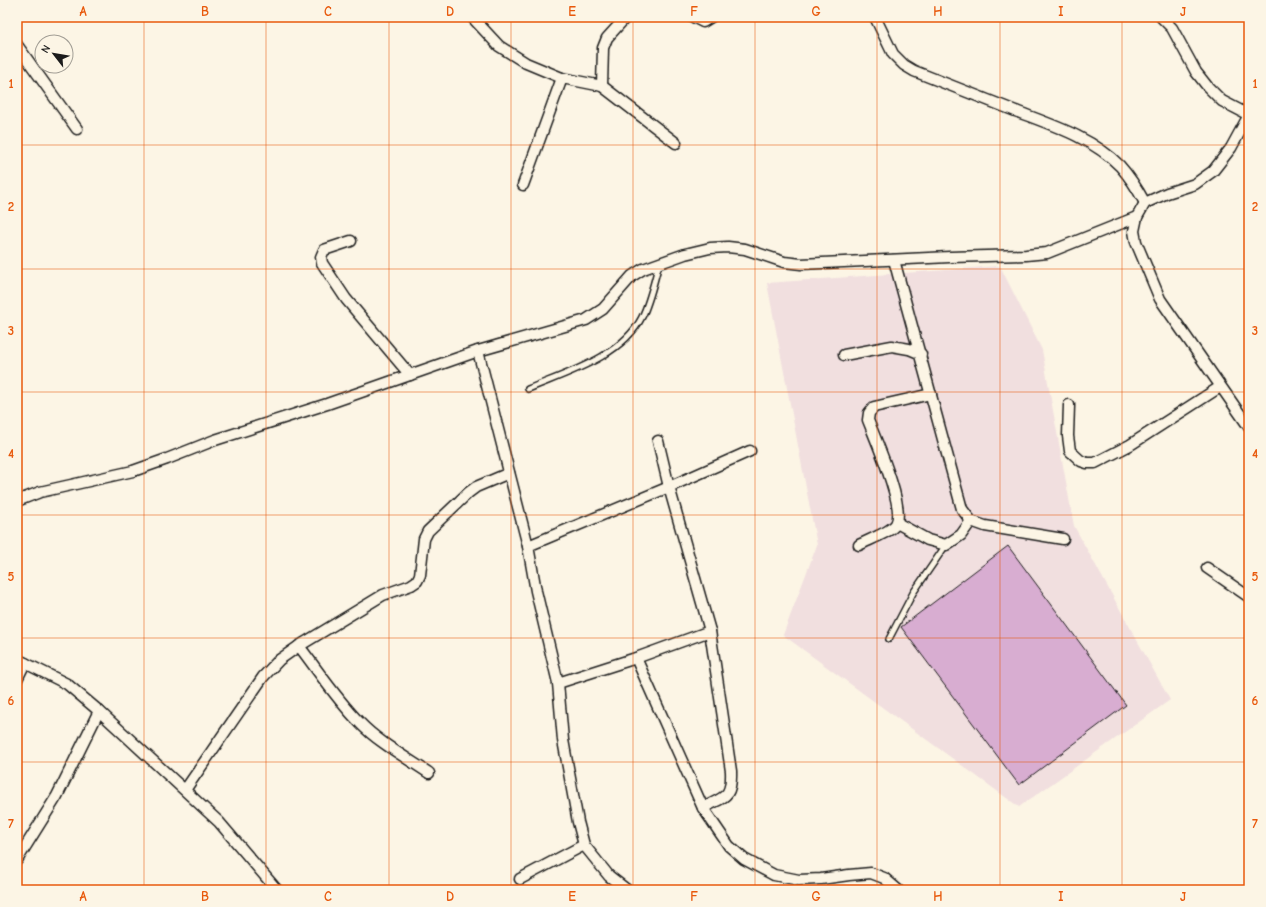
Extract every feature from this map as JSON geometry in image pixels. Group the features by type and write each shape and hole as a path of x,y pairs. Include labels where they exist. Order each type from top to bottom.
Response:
{"street":[{"path":"472,17 499,46 526,63 562,78 602,86 676,143"},
{"path":"602,86 603,48 607,38 626,17"},
{"path":"693,17 703,22 711,17"},
{"path":"875,17 893,54 904,65 914,71 1056,126 1090,143 1108,155 1120,166 1133,183 1145,203"},
{"path":"1161,17 1172,28 1196,72 1207,86 1222,101 1249,115 1231,148 1213,171 1195,184 1167,193 1145,203 1138,217 1134,231 1136,242 1160,299 1249,427"},
{"path":"17,45 77,129"},
{"path":"523,185 562,78"},
{"path":"17,501 40,492 133,471 215,440 327,404 478,351 586,320 603,309 632,276 643,270 685,254 710,248 728,247 745,249 784,262 801,264 1026,255 1047,253 1138,217"},
{"path":"351,241 324,250 321,257 322,263 346,299 410,375"},
{"path":"894,260 921,354 962,509 971,521 985,526 1063,539"},
{"path":"844,355 892,346 910,349 921,354"},
{"path":"478,351 528,546 536,592 558,684 563,740 578,822 584,845 609,876 627,890"},
{"path":"1069,405 1068,436 1070,451 1081,461 1095,463 1130,445 1220,387"},
{"path":"859,545 893,528 899,516 890,474 868,420 869,413 874,407 931,394"},
{"path":"658,441 669,487 710,631 731,771 732,783 730,790 725,796 703,808"},
{"path":"528,546 669,487 750,451"},
{"path":"185,790 263,677 279,660 299,646 383,595 411,585 417,581 420,575 424,539 428,531 476,487 509,474"},
{"path":"897,522 928,540 946,545 961,535 971,521"},
{"path":"1207,568 1249,597"},
{"path":"558,684 710,631"},
{"path":"299,646 360,724 429,773"},
{"path":"636,658 703,808 729,846 744,859 774,875 799,880 872,873 884,878 898,890"},
{"path":"17,679 21,661 67,684 99,711 219,822 277,890"},
{"path":"17,860 57,796 99,711"},
{"path":"520,880 584,845"}],"lane":[{"path":"528,390 593,361 615,348 635,328 642,316 659,264"},
{"path":"889,639 913,593 946,545"}],"shaded area":[{"path":"1000,266 1042,350 1074,526 1170,700 1019,807 783,635 817,545 767,283"}],"building":[{"path":"1008,546 1126,705 1019,785 901,627"}]}
